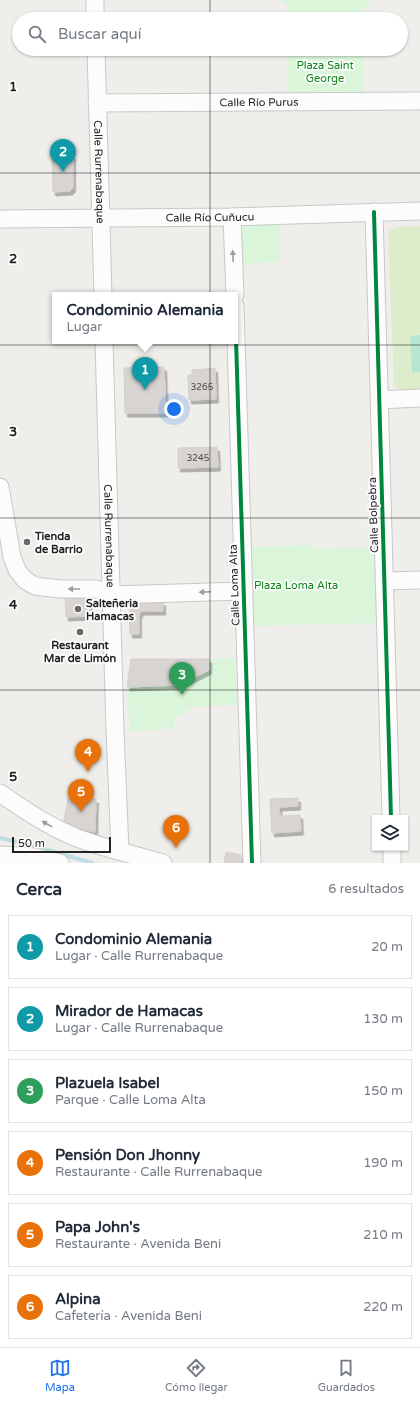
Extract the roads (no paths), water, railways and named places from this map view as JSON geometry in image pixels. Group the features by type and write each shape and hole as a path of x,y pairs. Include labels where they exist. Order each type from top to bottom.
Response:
{"street":[{"path":"95,0 95,12"},
{"name":"Calle Rurrenabaque","path":"96,56 103,292"},
{"name":"Calle Río Purus","path":"98,103 420,101"},
{"name":"Calle Río Cuñucu","path":"0,218 232,217 420,211"},
{"name":"Calle Bolpebra","path":"374,212 391,815"},
{"path":"232,217 235,292"},
{"name":"Calle Rurrenabaque","path":"104,344 120,851"},
{"name":"Calle Loma Alta","path":"236,344 252,863"},
{"path":"379,400 420,398"},
{"path":"0,487 12,557 17,570 25,580 35,586 60,589 96,589 111,596 244,591"},
{"path":"384,581 420,580"},
{"path":"0,793 26,812 50,826 80,839 163,863"},
{"path":"392,851 392,863"},
{"path":"0,855 34,857 60,863"}],"waterway":[{"path":"0,838 27,844 92,863"}],"place":[{"name":"Mirador de Hamacas","path":"63,172"},
{"name":"Condominio Alemania","path":"145,390"},
{"name":"Tienda de Barrio","path":"27,542"},
{"name":"Salteñeria Hamacas","path":"78,609"},
{"name":"Restaurant Mar de Limón","path":"80,632"},
{"name":"Plazuela Isabel","path":"182,695"},
{"name":"Pensión Don Jhonny","path":"88,772"},
{"name":"Papa John's","path":"81,812"},
{"name":"Alpina","path":"176,848"}],"park label":[{"name":"Plaza Saint George","path":"325,71"},
{"name":"Plaza Loma Alta","path":"296,585"}]}
